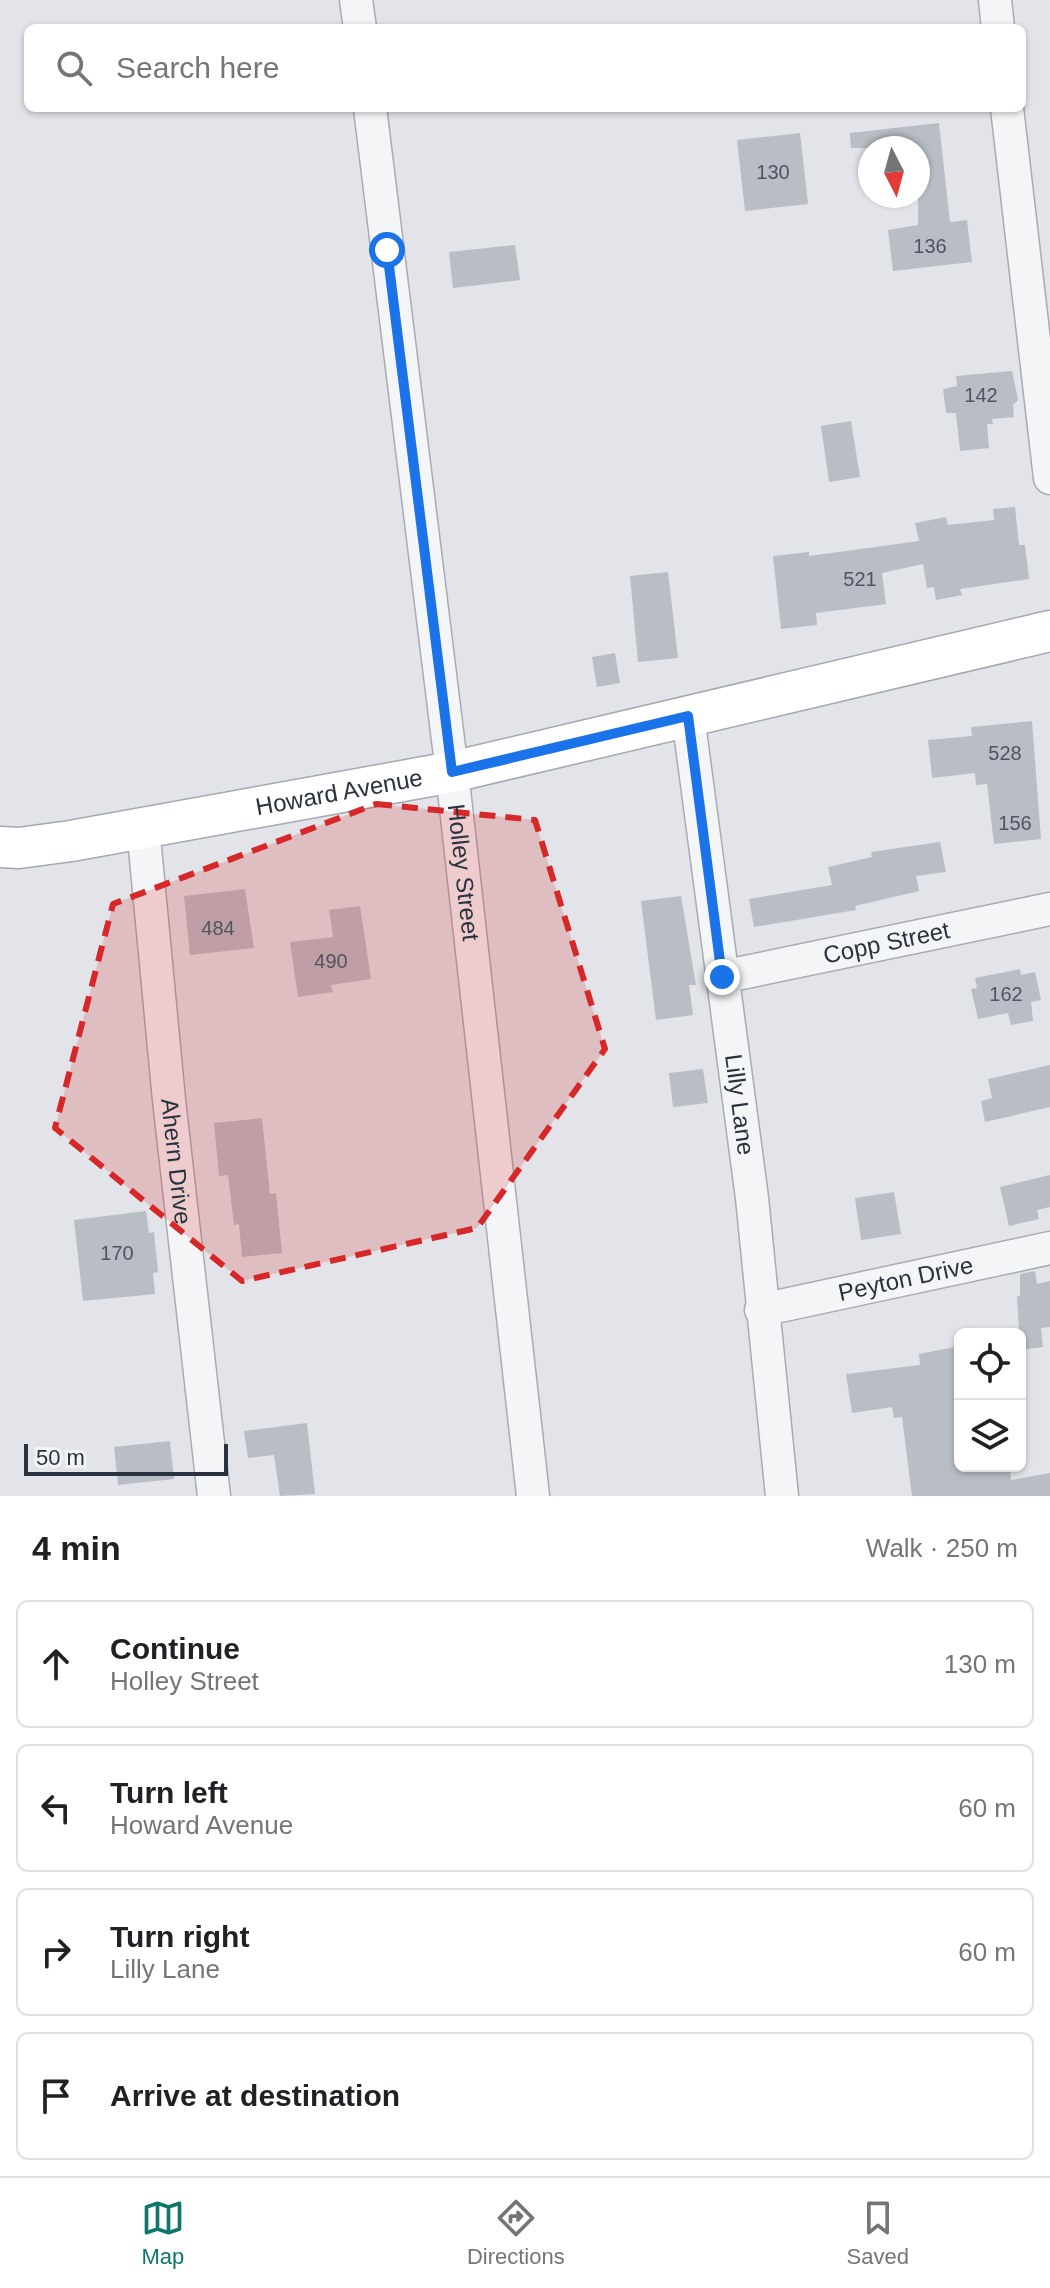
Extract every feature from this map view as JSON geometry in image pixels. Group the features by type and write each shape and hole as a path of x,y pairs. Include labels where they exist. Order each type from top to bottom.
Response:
{"main road":[{"name":"Howard Avenue","path":"0,847 19,848 71,841 452,772 1050,631"}],"street":[{"path":"356,0 359,24"},
{"path":"995,0 998,24"},
{"name":"Holley Street","path":"370,112 452,772 533,1496"},
{"path":"1008,112 1041,317 1050,478"},
{"name":"Lilly Lane","path":"688,716 752,1198 782,1496"},
{"name":"Ahern Drive","path":"143,827 169,1100 214,1496"},
{"name":"Copp Street","path":"722,977 1050,909"},
{"name":"Peyton Drive","path":"761,1310 1050,1248"}],"highlighted area":[{"path":"376,804 535,820 605,1049 477,1228 242,1281 55,1128 113,904"}],"building":[{"path":"939,123 950,222 967,220 972,262 893,271 888,230 918,225 918,208 930,208 930,136 858,136 858,148 851,148 850,133"},
{"path":"800,133 808,204 745,211 737,140"},
{"path":"515,245 520,280 453,288 449,252"},
{"path":"1012,371 1018,400 1013,405 1014,417 992,419 993,424 987,424 989,448 960,451 956,413 946,413 943,389 957,386 956,376"},
{"path":"851,421 860,477 829,482 821,426"},
{"path":"1015,507 1019,545 1025,545 1029,579 960,589 962,595 936,600 934,587 927,588 923,564 882,573 886,604 816,613 817,625 781,629 773,556 809,552 809,556 919,541 915,523 946,517 948,525 994,520 993,509"},
{"path":"668,572 678,658 638,662 630,576"},
{"path":"615,653 620,683 597,687 592,657"},
{"path":"1032,721 1041,839 994,844 987,784 976,785 975,773 932,778 928,740 972,736 971,727"},
{"path":"940,842 946,872 916,876 919,891 855,906 856,910 754,927 749,899 832,885 828,867 872,857 871,852"},
{"path":"245,889 254,948 190,955 184,896"},
{"path":"681,896 696,985 689,985 693,1015 656,1020 641,901"},
{"path":"360,906 371,979 331,985 333,992 298,997 290,942 333,937 329,910"},
{"path":"1020,969 1021,975 1035,972 1041,1000 1031,1002 1033,1021 1011,1025 1008,1013 978,1019 971,989 977,988 975,978"},
{"path":"1050,1065 1050,1107 985,1122 981,1101 992,1098 988,1079"},
{"path":"703,1069 708,1103 673,1107 669,1073"},
{"path":"262,1118 270,1194 276,1193 282,1253 242,1257 239,1224 234,1225 228,1175 219,1176 214,1123"},
{"path":"1050,1175 1050,1207 1037,1210 1039,1219 1009,1226 1000,1187"},
{"path":"894,1192 901,1234 861,1240 855,1198"},
{"path":"146,1211 149,1233 154,1232 158,1272 153,1273 155,1294 83,1301 74,1220"},
{"path":"1035,1271 1037,1284 1050,1281 1050,1327 1041,1328 1043,1347 1026,1349 1026,1328 1019,1328 1017,1296 1020,1296 1020,1274"},
{"path":"954,1347 954,1472 1010,1472 1011,1480 1050,1473 1050,1496 912,1496 902,1417 894,1418 892,1407 852,1413 846,1374 920,1365 919,1354"},
{"path":"307,1423 315,1494 280,1496 274,1455 248,1458 244,1431"},
{"path":"170,1441 174,1479 118,1485 114,1447"}],"route":[{"path":"387,250 452,772 688,716 722,977"}]}
